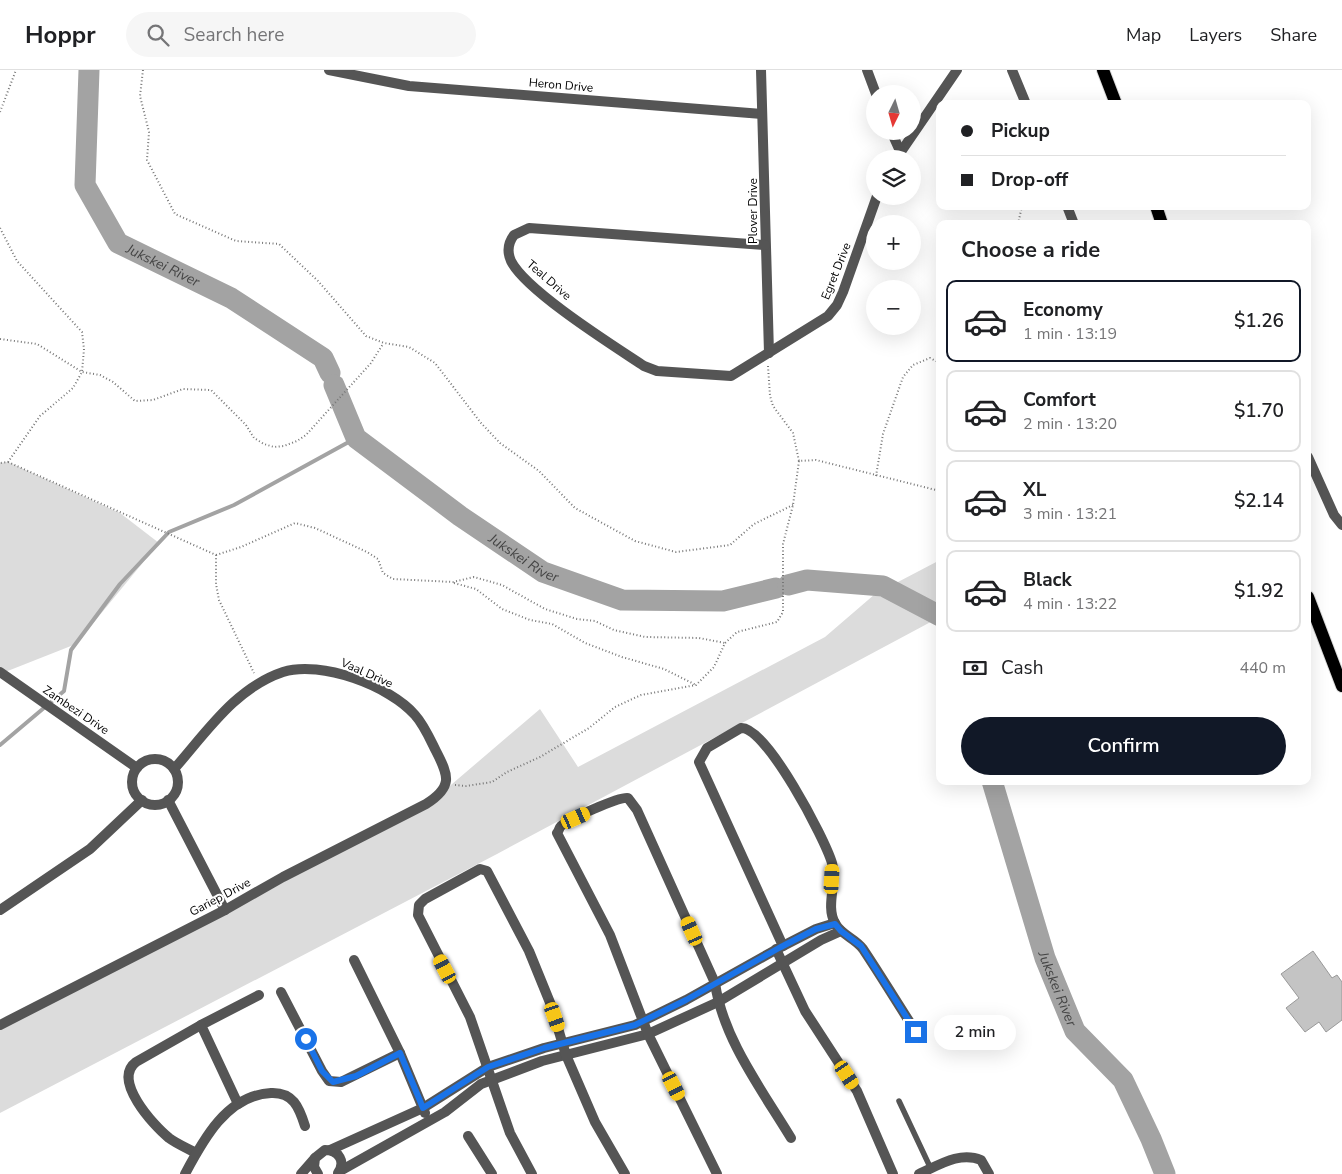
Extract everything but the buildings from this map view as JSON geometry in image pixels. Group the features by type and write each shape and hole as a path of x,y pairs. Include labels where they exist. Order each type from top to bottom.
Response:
{"main road":[{"path":"1103,70 1114,100"},
{"path":"1311,605 1342,686"}],"street":[{"name":"Heron Drive","path":"329,70 409,86 762,114"},
{"name":"Plover Drive","path":"761,70 769,353"},
{"path":"867,70 873,85"},
{"path":"936,100 957,70"},
{"path":"1012,70 1024,100"},
{"path":"901,150 936,100"},
{"name":"Egret Drive","path":"769,353 828,316 837,305 874,205"},
{"name":"Teal Drive","path":"765,245 529,228 514,235 509,250 515,267 545,296 651,369 718,377 731,376 769,353"},
{"path":"1311,464 1334,514 1342,524"},
{"name":"Vaal Drive","path":"174,769 218,716 242,695 284,672 315,669 340,672 376,688 403,704 417,716 446,771 446,784"},
{"name":"Zambezi Drive","path":"0,672 67,717 137,768"},
{"path":"892,1174 857,1091 805,1011 782,963 780,948 699,762 707,748 741,728 747,728 756,734 783,770 822,838 833,865 832,901 838,927 861,946 916,1032"},
{"path":"160,760 174,769 177,775 177,789 168,800 152,804 142,800 133,785 137,768 144,762 160,760"},
{"name":"Gariep Drive","path":"0,1025 225,910 283,877 426,804 438,796 446,784"},
{"path":"717,1174 648,1034 610,935 557,833 567,822 617,799 628,798 637,810 715,983 718,1002 745,1062 791,1138"},
{"path":"0,910 90,849 142,800"},
{"path":"168,800 225,910"},
{"path":"532,1174 510,1134 470,1017 418,915 419,905 425,900 480,869 487,871 529,951 551,1005 565,1050 595,1122 625,1174"},
{"path":"339,1173 453,1106 481,1084 643,1021 816,929 838,927"},
{"path":"301,1174 321,1151 330,1150 423,1108 488,1067 544,1048 565,1050 648,1034 718,1002 838,927"},
{"path":"354,960 400,1053 428,1121"},
{"path":"281,992 329,1081 341,1082 400,1053"},
{"path":"196,1153 171,1139 156,1126 139,1104 130,1087 129,1071 136,1062 259,995"},
{"path":"201,1025 238,1104"},
{"path":"185,1174 196,1153 217,1123 238,1104 260,1094 284,1094 293,1099 298,1105 305,1126"},
{"path":"468,1136 492,1174"},
{"path":"330,1150 339,1155 342,1166 339,1173"},
{"path":"920,1174 953,1159 973,1156 981,1160 990,1174"},
{"path":"315,1158 314,1167 318,1174"}],"lane":[{"path":"898,1101 931,1168"}],"path":[{"path":"0,112 16,70"},
{"path":"143,70 140,96 149,132 147,160 175,214 236,241 279,244 318,281 366,336 384,344 409,347 435,363 481,423 500,443 539,471 575,508 635,541 676,552 730,545 754,524 793,505"},
{"path":"0,228 17,261 82,332 84,349 82,372 73,388 40,416 8,462"},
{"path":"0,340 38,344 82,372 100,375 113,382 135,401 142,403 183,389 210,390 246,426 254,438 274,447 297,441 372,363 384,344"},
{"path":"446,784 466,786 492,782 589,728 615,707 641,695 696,685 714,667 725,643 737,632 777,622 783,612 784,544 793,505 799,461 793,433 778,415 770,396 769,353"},
{"path":"876,476 883,434 903,377 913,365 930,358 936,361"},
{"path":"799,461 816,460 936,490"},
{"path":"0,463 8,462 216,555 241,547 295,523 315,528 368,552 378,559 383,573 393,579 453,582 476,589 502,609 530,620 552,624 585,644 622,657 664,668 696,685"},
{"path":"216,555 216,584 219,600 251,662 258,685"},
{"path":"453,582 474,577 502,585 544,609 577,619 595,621 614,630 646,637 699,638 725,643"}],"shaded area":[{"path":"8,462 120,513 159,543 76,644 0,674 0,463"},
{"path":"936,562 936,619 497,854 0,1113 0,1025 438,796 540,709 578,767 825,637 875,594"}],"waterway":[{"name":"Jukskei River","path":"89,70 85,185 118,243 231,298 323,358 330,373"},
{"name":"Jukskei River","path":"334,385 356,438 460,516 543,572 622,600 723,601 776,588"},
{"path":"0,745 64,691 71,650 120,584 169,532 234,505 356,438"},
{"name":"Jukskei River","path":"788,585 807,580 883,586 936,614"},
{"name":"Jukskei River","path":"993,785 1045,958 1075,1031 1123,1080 1165,1174"}],"route":[{"path":"306,1039 322,1071 329,1081 333,1082 341,1082 356,1076 400,1053 423,1108 488,1067 544,1048 564,1045 635,1025 658,1015 739,969 816,929 835,924 861,946 916,1032"}]}
